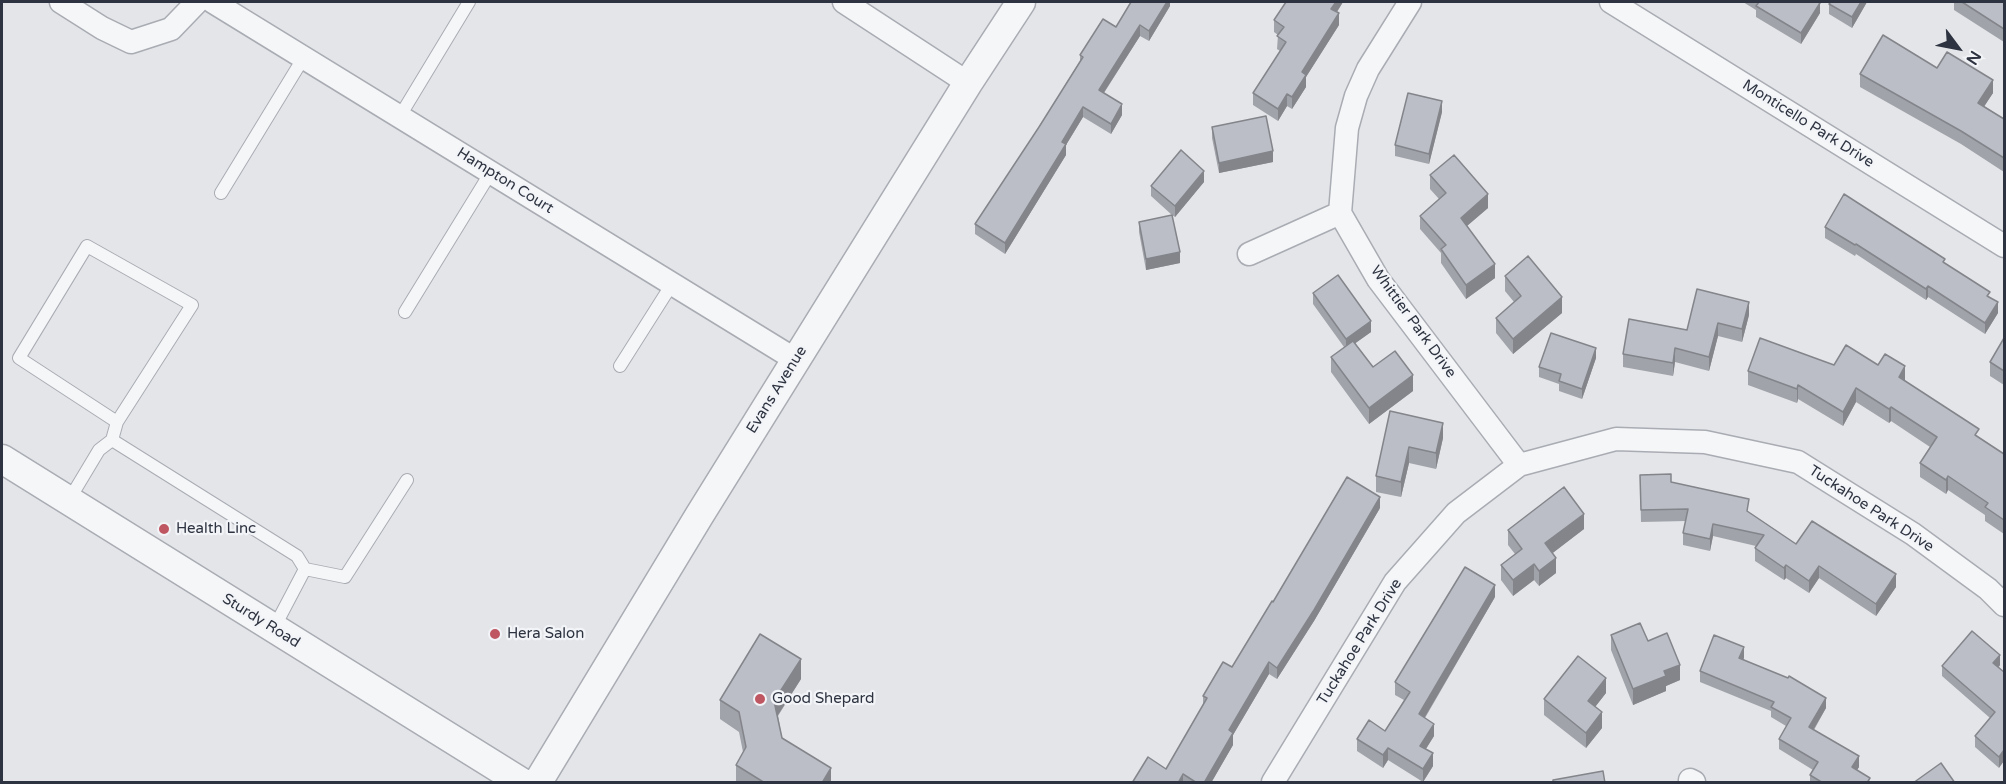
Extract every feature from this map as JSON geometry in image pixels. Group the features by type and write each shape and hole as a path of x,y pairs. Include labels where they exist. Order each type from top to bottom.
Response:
{"street":[{"path":"61,2 102,28 131,42 171,29 197,2"},
{"name":"Hampton Court","path":"213,2 796,360"},
{"path":"844,2 968,82"},
{"name":"Evans Avenue","path":"538,783 699,516 968,82 1021,2"},
{"path":"1249,254 1340,213 1347,128 1356,96 1368,69 1410,2"},
{"name":"Monticello Park Drive","path":"1611,2 2004,246"},
{"name":"Whittier Park Drive","path":"1340,213 1378,279 1519,465"},
{"name":"Tuckahoe Park Drive","path":"1273,783 1395,582 1456,513 1519,465 1616,439 1705,442 1798,462 1913,534 1988,589 2004,605"},
{"name":"Sturdy Road","path":"2,459 521,783"}],"lane":[{"path":"400,116 469,2"},
{"path":"221,193 304,57"},
{"path":"405,312 491,172"},
{"path":"68,501 99,450 112,440 117,422 192,305 87,246 18,358 117,422"},
{"path":"620,366 672,284"},
{"path":"112,440 297,556 305,569 345,577 407,480"},
{"path":"273,629 305,569"}],"building":[{"path":"1131,2 1167,2 1149,31 1140,25 1099,90 1122,104 1111,124 1083,107 1062,142 1066,144 1005,243 975,224 1083,57 1080,55 1103,19 1116,27"},
{"path":"1286,2 1336,2 1331,9 1339,13 1302,72 1306,75 1292,97 1287,94 1278,109 1253,93 1286,42 1277,36 1284,27 1274,20"},
{"path":"1759,2 1820,3 1801,33 1756,6"},
{"path":"1831,2 1861,2 1852,17 1829,4"},
{"path":"1962,2 2004,2 2004,29"},
{"path":"1883,35 1937,68 1947,52 1993,80 1978,103 2004,119 2004,158 1860,74"},
{"path":"1408,93 1442,101 1429,154 1395,145"},
{"path":"1266,116 1273,151 1219,163 1212,127"},
{"path":"1181,150 1204,171 1175,206 1151,186"},
{"path":"1454,155 1488,194 1461,218 1495,264 1466,285 1441,249 1446,245 1420,216 1446,193 1430,175"},
{"path":"1844,194 1945,259 1943,262 1990,292 1987,296 1998,302 1985,323 1928,286 1926,289 1825,227"},
{"path":"1172,215 1180,252 1146,259 1139,222"},
{"path":"1528,256 1562,297 1513,339 1496,318 1521,296 1505,276"},
{"path":"1338,275 1371,321 1346,339 1313,293"},
{"path":"1697,289 1749,302 1742,329 1718,323 1709,357 1675,348 1673,363 1623,354 1629,319 1687,330"},
{"path":"1551,333 1596,348 1582,389 1559,381 1561,374 1539,367"},
{"path":"1760,338 1834,365 1846,345 1878,365 1885,354 1905,366 1899,377 1979,429 1975,435 2004,454 2004,520 1985,507 1988,503 1948,476 1946,480 1920,463 1937,437 1891,407 1889,409 1856,388 1843,412 1798,385 1797,389 1748,371"},
{"path":"2004,338 2004,371 1990,362"},
{"path":"1353,341 1373,367 1395,351 1413,375 1369,408 1331,357"},
{"path":"1390,411 1443,423 1436,453 1409,447 1401,482 1376,476"},
{"path":"1671,474 1671,482 1749,499 1747,511 1796,544 1812,521 1896,574 1876,604 1819,566 1809,581 1786,565 1784,568 1755,548 1764,535 1713,524 1710,539 1683,533 1688,509 1641,510 1640,475"},
{"path":"1347,477 1380,497 1277,668 1269,662 1229,730 1233,733 1204,783 1197,783 1183,774 1178,783 1132,783 1148,757 1166,769 1207,698 1203,696 1223,662 1232,667"},
{"path":"1564,487 1584,514 1545,543 1556,558 1539,571 1534,564 1513,580 1501,565 1522,549 1508,530"},
{"path":"1465,567 1495,585 1419,714 1434,724 1420,746 1433,753 1423,769 1388,748 1383,755 1357,739 1369,720 1385,731 1410,692 1395,682"},
{"path":"1640,623 1648,641 1667,633 1680,665 1664,671 1666,676 1633,689 1611,635"},
{"path":"1972,631 2000,655 1993,663 2004,672 2004,750 1999,757 1975,736 1995,712 1942,666"},
{"name":"Good Shepard","path":"760,634 801,659 774,701 782,738 831,768 822,783 765,783 736,765 746,747 739,712 720,700"},
{"path":"1714,635 1744,647 1739,658 1788,678 1789,676 1826,698 1809,727 1859,756 1852,767 1870,778 1867,783 1823,783 1810,775 1818,762 1779,739 1791,718 1771,707 1774,702 1700,671"},
{"path":"1578,656 1606,678 1588,701 1602,712 1586,733 1544,699"},
{"path":"1941,763 1955,783 1913,783"},
{"path":"1603,771 1605,783 1553,783 1553,780"}],"place":[{"name":"Health Linc","path":"164,529"},
{"name":"Hera Salon","path":"495,634"},
{"name":"Good Shepard","path":"760,699"}]}
